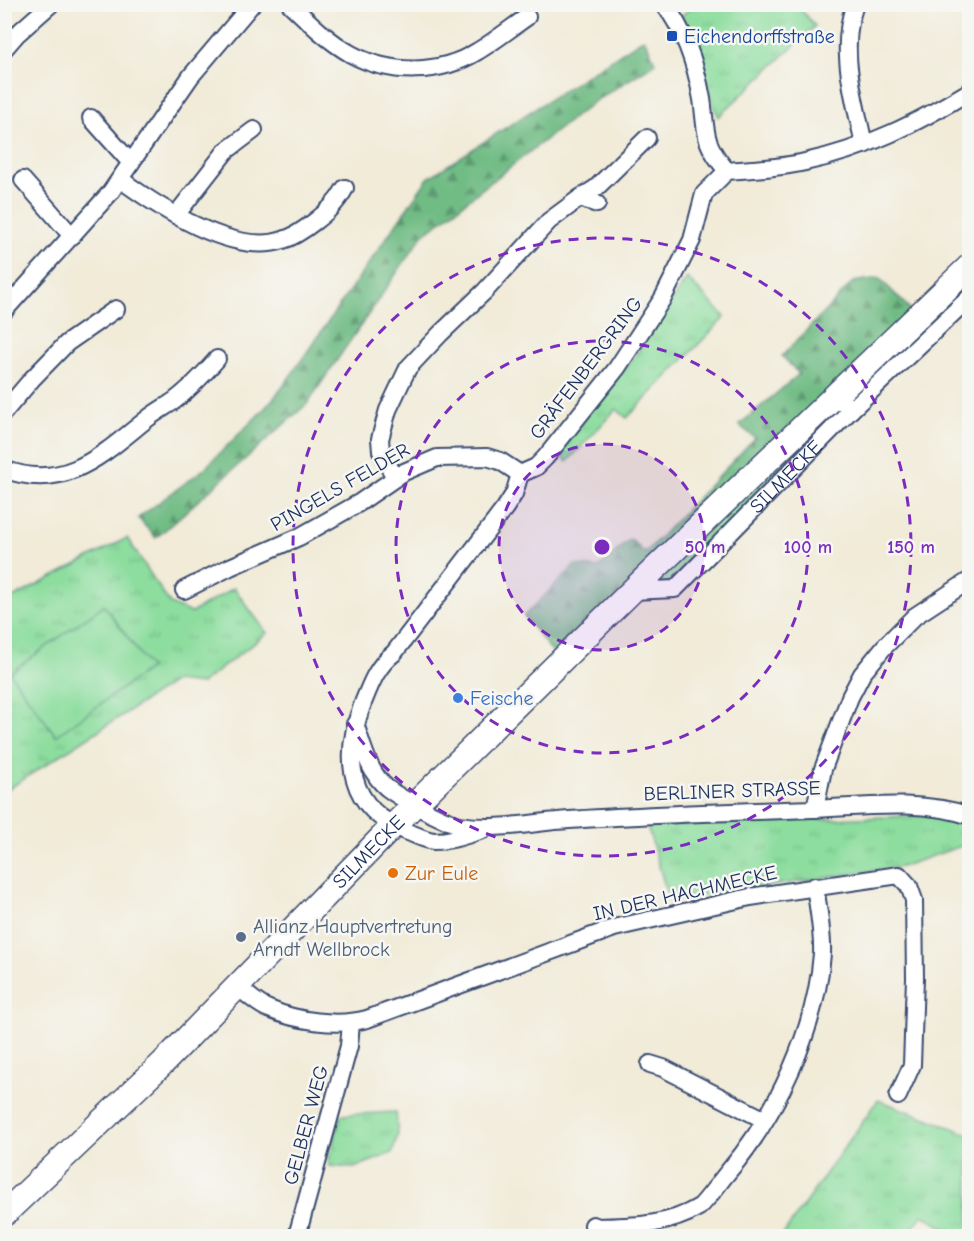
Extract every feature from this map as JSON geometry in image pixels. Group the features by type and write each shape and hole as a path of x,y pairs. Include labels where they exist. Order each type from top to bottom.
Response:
{"main road":[{"name":"SILMECKE","path":"4,1214 163,1063 393,826 417,805 632,591 844,402 969,266"}],"street":[{"path":"4,49 17,34 51,4"},
{"path":"4,311 120,179 191,76 252,4"},
{"path":"290,4 326,37 352,55 385,67 398,69 422,70 460,60 478,51 527,17"},
{"path":"664,4 676,20 693,64 702,97 707,142 714,156 727,171 806,162 864,145 893,134 969,91"},
{"path":"855,4 849,22 847,51 853,97 864,145"},
{"path":"91,118 131,163"},
{"path":"176,215 226,150 254,130"},
{"path":"395,478 381,451 380,439 388,410 408,368 485,291 549,221 596,188 647,138"},
{"name":"GRÄFENBERGRING","path":"520,474 536,467 545,458 617,368 663,298 692,240 704,194 727,171"},
{"path":"120,179 153,202 203,230 227,237 265,243 282,241 308,226 331,209 345,188"},
{"path":"23,180 72,236"},
{"path":"580,198 597,204"},
{"name":"SILMECKE","path":"844,402 969,297"},
{"path":"4,412 32,379 67,344 116,309"},
{"path":"4,469 28,475 50,475 82,467 112,448 148,418 173,402 217,359"},
{"name":"PINGELS FELDER","path":"184,590 299,537 424,462 450,456 487,457 500,460 520,474"},
{"path":"393,826 374,812 359,791 351,764 355,724 380,664 394,653 505,507 514,494 520,474"},
{"path":"815,809 823,769 850,697 862,674 884,647 915,616 969,579"},
{"path":"355,724 369,766 387,787 417,805"},
{"name":"BERLINER STRASSE","path":"417,805 459,825 496,826 686,813 905,807 942,810 969,816"},
{"name":"BERLINER STRASSE","path":"393,826 432,841 455,839 496,826"},
{"name":"IN DER HACHMECKE","path":"238,987 267,1009 295,1017 351,1023 614,928 750,897 899,875 913,892 916,908 913,1057 912,1065 898,1096"},
{"path":"593,1225 598,1227 660,1224 702,1205 765,1120 796,1058 814,1007 822,952 815,886"},
{"name":"GELBER WEG","path":"297,1236 349,1046 351,1023"},
{"path":"650,1064 663,1068 765,1120"}],"green space":[{"path":"694,5 797,5 815,26 718,117 682,15"},
{"path":"644,38 656,63 595,101 422,236 307,404 156,538 138,518 204,469 282,388 428,178"},
{"path":"687,278 725,317 627,418 616,409 567,462 558,452 632,360"},
{"path":"879,278 912,311 556,657 524,616 575,565 598,568 630,539 645,553 755,438 739,425 799,374 782,356 853,282"},
{"path":"969,279 969,293 663,588 648,589"},
{"path":"127,538 170,604 191,613 234,588 267,633 201,684 175,681 5,791 5,602"},
{"path":"104,605 150,668 56,736 10,673"},
{"path":"936,815 969,824 970,843 901,867 669,900 647,826"},
{"path":"878,1100 969,1134 969,1236 957,1236 923,1215 906,1236 782,1236"},
{"path":"396,1112 398,1135 392,1153 354,1168 330,1166 328,1162 341,1115"}],"place":[{"name":"Eichendorffstraße","path":"672,36"},
{"name":"Feische","path":"458,698"},
{"name":"Zur Eule","path":"393,873"},
{"name":"Allianz Hauptvertretung Arndt Wellbrock","path":"241,937"}]}
